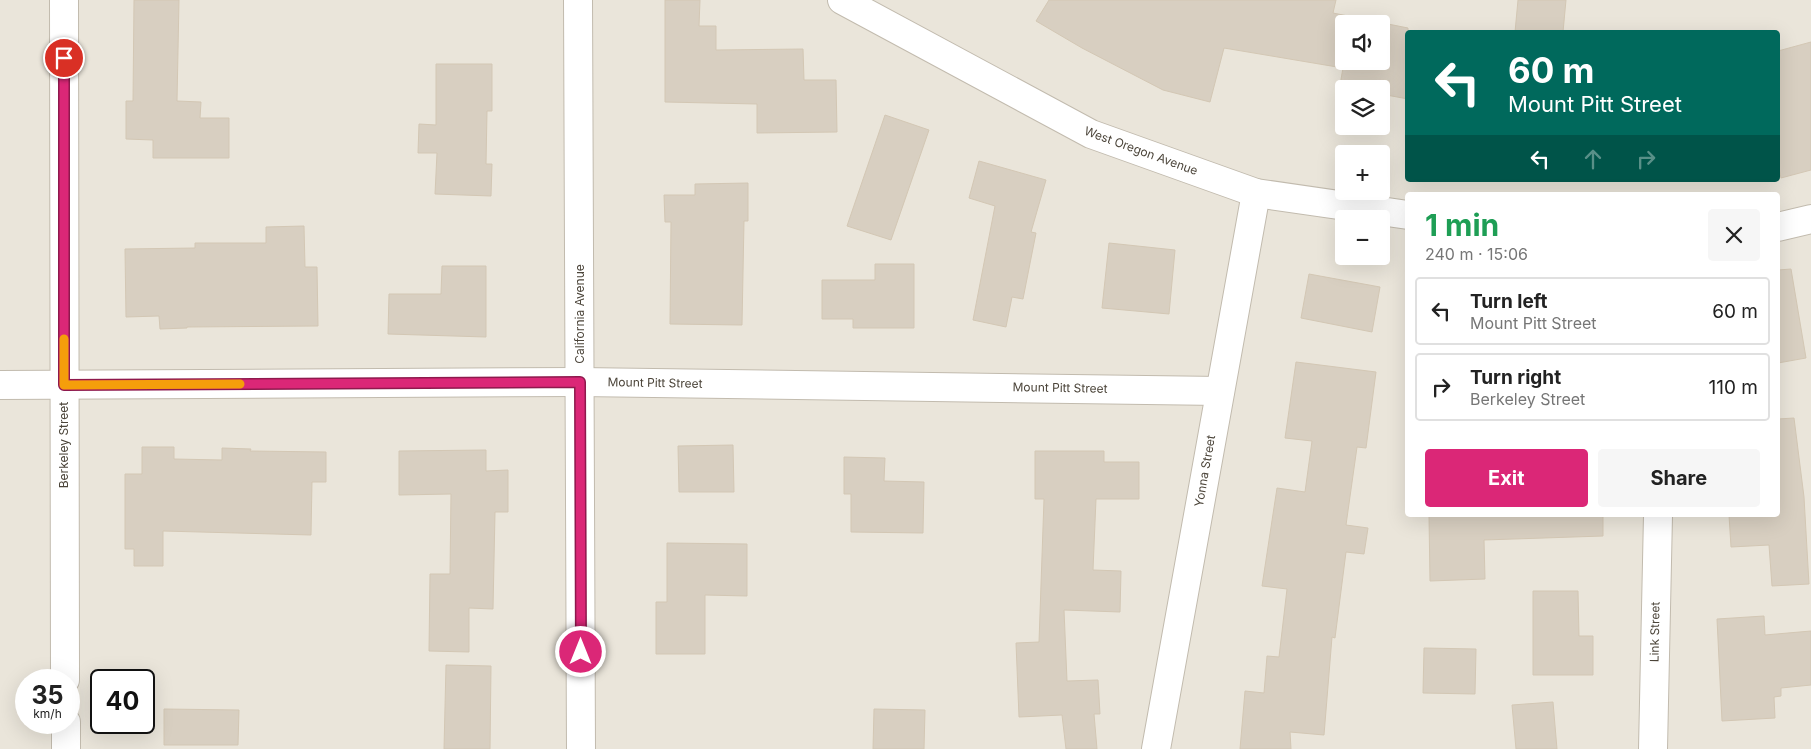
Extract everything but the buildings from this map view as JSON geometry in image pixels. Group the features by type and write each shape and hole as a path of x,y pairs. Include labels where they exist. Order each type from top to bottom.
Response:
{"street":[{"name":"Berkeley Street","path":"64,0 65,669"},
{"name":"California Avenue","path":"578,0 581,749"},
{"name":"West Oregon Avenue","path":"842,0 1091,134 1256,193 1405,215"},
{"name":"Yonna Street","path":"1156,749 1256,193"},
{"path":"1780,227 1811,219"},
{"name":"Mount Pitt Street","path":"0,385 580,382 1220,391"},
{"name":"Link Street","path":"1653,749 1658,517"},
{"path":"66,734 66,749"}],"shaded area":[{"path":"0,0 1811,0 1811,749 0,749"}],"slow traffic":[{"path":"64,339 64,385 240,384"}],"route":[{"path":"64,58 64,385 580,382 581,652"}]}
